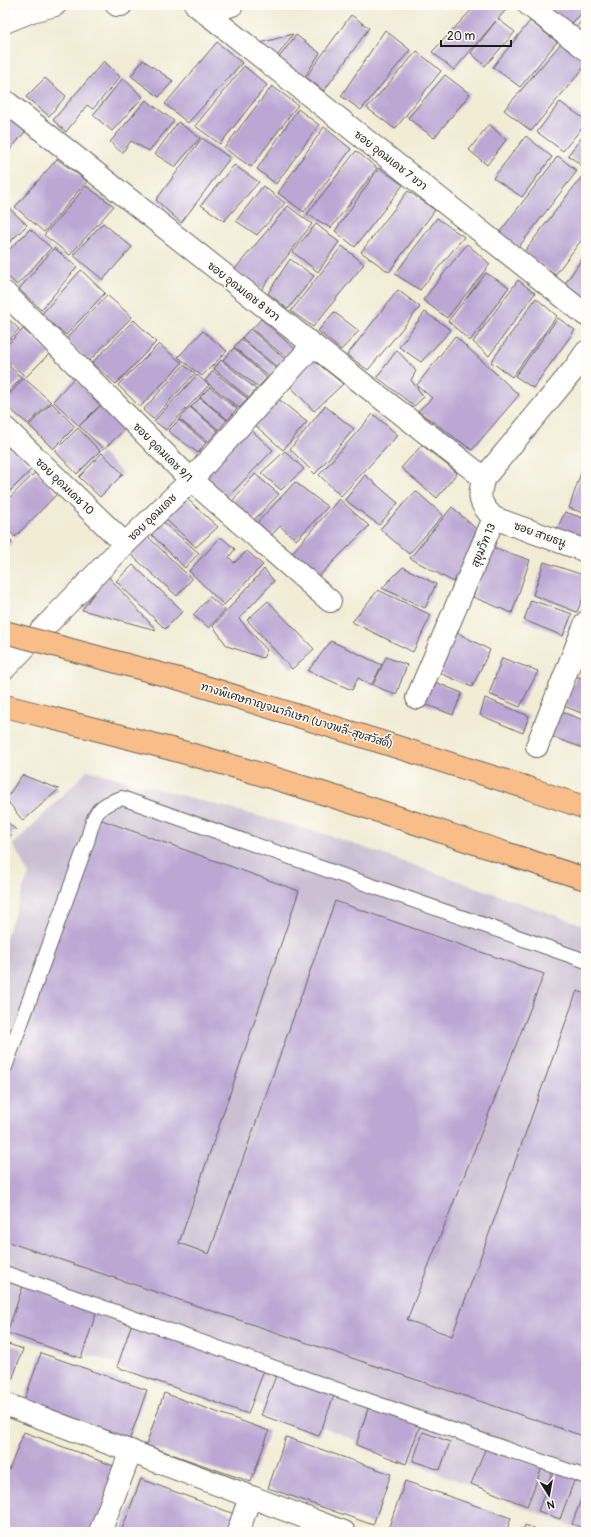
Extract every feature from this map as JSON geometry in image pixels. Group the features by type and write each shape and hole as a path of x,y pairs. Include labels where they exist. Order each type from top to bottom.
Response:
{"highway":[{"name":"ทางพิเศษกาญจนาภิเษก (บางพลี-สุขสวัสดิ์)","path":"5,632 183,680 525,787 586,808"},
{"path":"5,706 164,747 297,785 505,854 586,879"}],"street":[{"path":"5,22 55,5"},
{"path":"202,9 232,5"},
{"path":"529,5 586,49"},
{"name":"ซอย อุดมเดช 7 ขวา","path":"202,9 586,314"},
{"name":"ซอย อุดมเดช 8 ขวา","path":"5,101 313,345 484,478"},
{"name":"ซอย อุดมเดช 9/1","path":"5,293 191,480 330,601"},
{"name":"ซอย อุดมเดช","path":"8,660 191,480 313,345"},
{"name":"สุขุมวิท 13","path":"417,698 494,518 484,508 480,499 480,489 484,478 582,364"},
{"name":"ซอย อุดมเดช 10","path":"5,428 125,544"},
{"name":"ซอย สายธนู","path":"494,518 586,551"},
{"path":"537,746 586,622"},
{"path":"7,1411 131,1452 344,1532"},
{"path":"100,1532 131,1452"},
{"path":"238,1532 250,1497"}],"lane":[{"path":"5,1067 87,842 93,817 107,802 122,798 586,961"},
{"path":"5,1273 586,1477"}],"shaded area":[{"path":"88,770 328,835 586,926 586,1532 293,1415 5,1331 5,939 29,874 13,845"}],"building":[{"path":"476,5 510,5 498,19 515,32 485,66 471,53 496,21 454,70 432,52"},
{"path":"549,5 586,5 586,9 570,25 546,8"},
{"path":"351,15 369,28 324,91 306,77"},
{"path":"586,16 586,35 576,27"},
{"path":"530,21 557,42 520,87 493,67"},
{"path":"385,30 410,50 361,110 341,96"},
{"path":"293,34 275,59 257,44"},
{"path":"296,35 320,53 303,79 277,60"},
{"path":"563,41 586,62 586,65 531,131 504,110"},
{"path":"217,42 242,63 188,123 165,104"},
{"path":"417,51 441,71 395,129 367,108"},
{"path":"143,60 173,81 159,97 131,76"},
{"path":"104,61 120,77 93,109 87,105 66,132 53,120"},
{"path":"244,66 267,85 220,144 195,126"},
{"path":"445,75 470,94 434,138 408,118"},
{"path":"45,78 66,96 49,116 26,97"},
{"path":"123,78 143,97 112,131 93,115"},
{"path":"272,86 298,105 251,167 224,148"},
{"path":"146,100 174,121 149,151 131,141 122,153 110,142"},
{"path":"560,102 586,120 586,123 563,151 537,132"},
{"path":"5,109 29,127 5,156"},
{"path":"298,109 319,125 276,184 257,169"},
{"path":"178,122 200,138 175,167 155,154"},
{"path":"489,124 506,140 487,165 469,150"},
{"path":"324,127 351,149 304,212 278,193"},
{"path":"586,132 586,169 568,155"},
{"path":"526,136 552,157 522,197 493,178"},
{"path":"202,138 230,158 181,223 156,200"},
{"path":"356,151 377,168 331,228 307,214"},
{"path":"558,156 577,171 518,248 499,233"},
{"path":"57,159 87,181 44,232 15,207"},
{"path":"234,165 259,182 224,221 201,205"},
{"path":"379,168 403,185 355,247 335,231"},
{"path":"583,175 586,178 586,234 555,275 524,252"},
{"path":"86,186 114,206 70,255 44,235"},
{"path":"263,186 285,203 257,235 236,221"},
{"path":"408,191 435,210 389,272 361,252"},
{"path":"7,206 27,225 5,247 5,208"},
{"path":"288,206 312,224 261,290 234,270"},
{"path":"437,218 464,237 420,290 395,274"},
{"path":"103,223 132,247 103,280 73,255"},
{"path":"316,224 339,242 318,272 293,252"},
{"path":"30,229 51,248 17,285 5,274 5,254"},
{"path":"467,244 490,264 447,318 423,300"},
{"path":"342,246 364,264 313,327 291,311"},
{"path":"54,248 77,267 41,310 19,289"},
{"path":"586,253 586,305 562,288"},
{"path":"290,259 314,276 288,309 268,293"},
{"path":"81,270 105,293 66,335 40,316"},
{"path":"486,273 509,287 470,341 448,321"},
{"path":"518,280 535,293 489,356 473,342"},
{"path":"398,290 420,307 368,370 347,355"},
{"path":"107,295 132,317 89,361 66,339"},
{"path":"536,298 557,316 512,377 491,362"},
{"path":"334,312 359,331 341,350 318,331"},
{"path":"425,312 451,330 421,362 399,347"},
{"path":"5,316 19,329 5,344"},
{"path":"558,318 575,330 533,388 515,376"},
{"path":"261,319 295,349 287,358 252,329"},
{"path":"134,320 156,342 116,384 92,363"},
{"path":"23,329 50,353 26,377 5,359 5,347"},
{"path":"250,329 285,359 278,368 242,338"},
{"path":"203,331 227,351 202,376 178,357"},
{"path":"455,336 519,395 472,450 418,411 432,398 417,385"},
{"path":"241,339 277,369 269,377 234,347"},
{"path":"159,344 182,363 140,407 118,385"},
{"path":"234,348 267,378 258,387 223,360"},
{"path":"397,350 416,371 411,380 424,397 414,406 377,377"},
{"path":"309,356 343,384 314,411 286,382"},
{"path":"221,360 256,389 249,398 214,369"},
{"path":"5,362 22,378 5,395"},
{"path":"184,365 195,373 153,419 143,410"},
{"path":"213,371 248,399 239,408 205,381"},
{"path":"197,375 209,385 166,430 154,421"},
{"path":"24,378 51,402 28,424 5,405 5,399"},
{"path":"74,378 101,404 79,426 53,401"},
{"path":"210,387 237,409 228,420 200,397"},
{"path":"276,397 307,422 283,450 255,425"},
{"path":"200,398 227,420 219,430 191,407"},
{"path":"52,403 75,427 53,449 29,425"},
{"path":"102,405 126,428 104,449 79,426"},
{"path":"325,406 354,429 315,474 290,449"},
{"path":"190,407 218,431 208,442 179,419"},
{"path":"373,414 398,435 341,496 319,475"},
{"path":"179,420 206,443 198,453 168,431"},
{"path":"247,426 273,450 225,500 201,479"},
{"path":"78,428 100,451 77,474 55,451"},
{"path":"10,445 33,468 5,496 5,451"},
{"path":"422,445 457,473 437,498 401,468"},
{"path":"285,451 304,469 281,490 261,473"},
{"path":"102,453 123,474 100,497 79,477"},
{"path":"584,464 586,465 586,514 569,508"},
{"path":"36,472 57,494 15,537 5,527 5,502"},
{"path":"255,474 279,494 251,523 229,505"},
{"path":"365,475 398,503 379,525 345,500"},
{"path":"295,482 328,507 296,540 280,526 268,539 254,526"},
{"path":"416,491 443,515 409,554 380,529"},
{"path":"184,496 218,527 196,547 162,516"},
{"path":"339,499 369,526 315,580 290,555"},
{"path":"452,507 483,535 459,585 410,558"},
{"path":"565,512 586,519 586,544 555,533"},
{"path":"158,518 199,553 185,568 147,530"},
{"path":"144,533 192,579 177,596 128,552"},
{"path":"5,536 12,542 5,550"},
{"path":"221,537 235,549 229,557 234,563 247,551 263,565 224,605 189,571"},
{"path":"492,547 530,560 512,613 473,597"},
{"path":"544,562 586,576 586,591 577,612 533,595"},
{"path":"133,565 183,611 165,629 116,581"},
{"path":"403,567 436,584 425,608 382,588"},
{"path":"264,569 274,581 239,619 267,650 263,658 227,646 213,626"},
{"path":"107,575 156,630 82,610"},
{"path":"378,590 431,615 413,652 352,622"},
{"path":"210,597 225,610 209,628 193,615"},
{"path":"531,600 572,614 563,636 524,620"},
{"path":"268,601 314,649 292,669 247,620"},
{"path":"450,629 490,650 472,687 433,670"},
{"path":"331,641 382,665 371,685 358,678 352,690 308,671"},
{"path":"586,654 586,675 578,673"},
{"path":"386,657 407,665 396,695 373,685"},
{"path":"502,658 538,671 520,707 489,694"},
{"path":"576,676 586,680 586,715 564,706"},
{"path":"430,680 462,693 453,715 422,703"},
{"path":"485,698 529,716 523,733 480,715"},
{"path":"559,711 586,721 586,749 550,736"},
{"path":"22,775 59,789 23,821 6,799"},
{"path":"99,819 299,891 179,1243 209,1254 335,901 544,974 407,1320 452,1336 577,991 586,994 586,1437 5,1241 5,1083"},
{"path":"5,820 16,830 5,841"},
{"path":"23,1286 97,1311 81,1358 7,1333"},
{"path":"132,1323 264,1370 248,1414 117,1367"},
{"path":"5,1343 23,1349 5,1400"},
{"path":"41,1353 147,1390 129,1441 23,1404"},
{"path":"277,1373 335,1393 319,1436 261,1415"},
{"path":"164,1393 269,1431 251,1482 146,1445"},
{"path":"369,1406 421,1423 406,1464 356,1445"},
{"path":"24,1432 119,1468 94,1532 5,1532 5,1480"},
{"path":"423,1432 450,1442 440,1470 413,1461"},
{"path":"286,1437 391,1474 373,1525 268,1488"},
{"path":"486,1447 542,1468 527,1506 471,1484"},
{"path":"553,1470 575,1478 560,1519 538,1511"},
{"path":"141,1479 237,1515 230,1532 121,1532"},
{"path":"405,1481 511,1518 506,1532 387,1532"},
{"path":"586,1486 586,1529 572,1524"},
{"path":"525,1525 542,1532 523,1532"}]}
